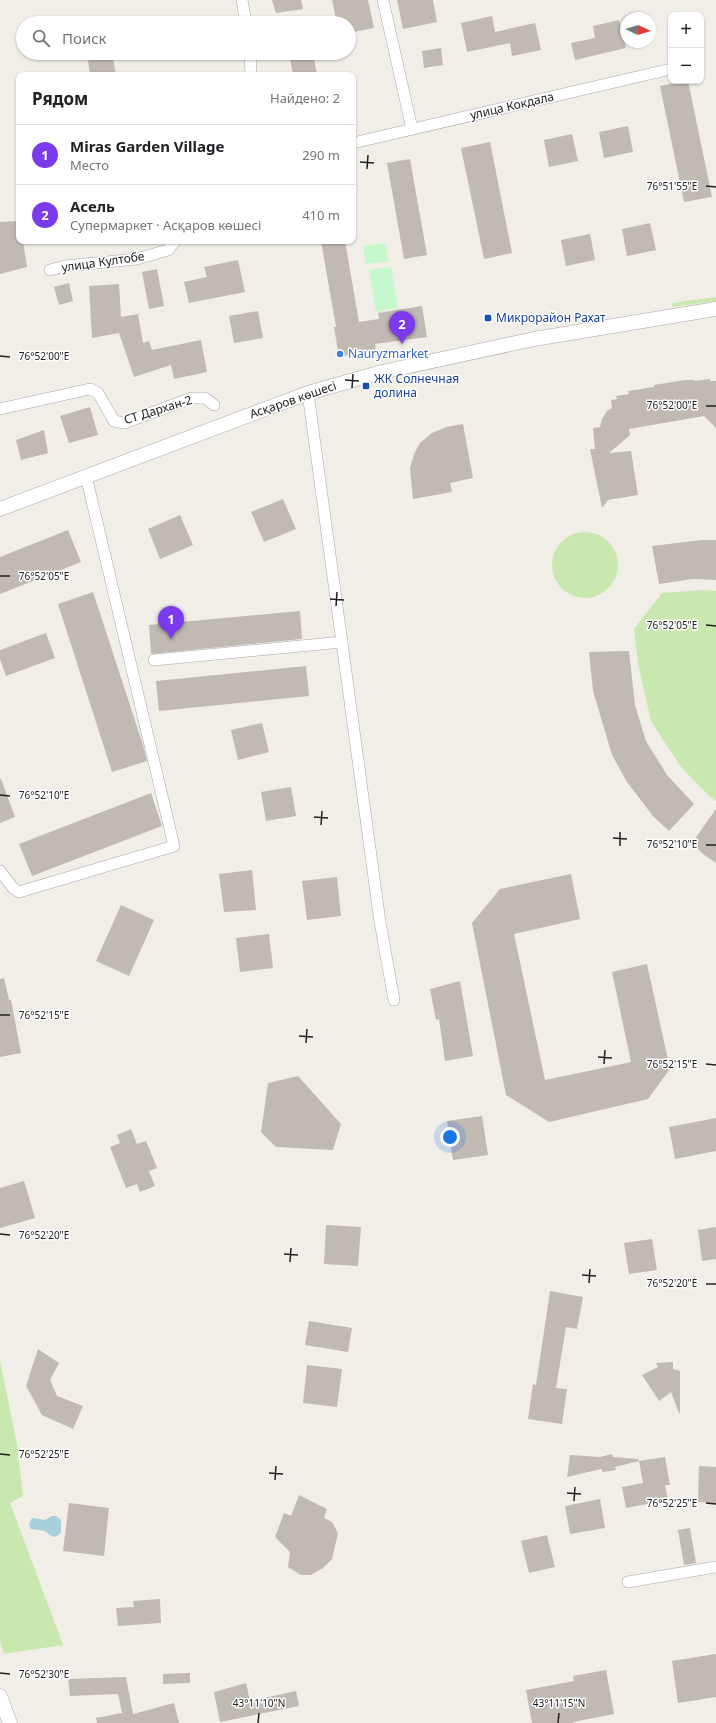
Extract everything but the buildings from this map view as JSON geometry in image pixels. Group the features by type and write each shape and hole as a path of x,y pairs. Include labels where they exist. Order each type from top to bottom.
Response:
{"street":[{"path":"242,0 245,16"},
{"path":"383,0 412,129"},
{"path":"250,60 251,72"},
{"name":"улица Кокдала","path":"356,142 668,70"},
{"name":"улица Култобе","path":"50,270 65,266 137,259 168,250 173,244"},
{"name":"Асқаров көшесі","path":"0,509 308,393 382,372 534,338 716,309"},
{"name":"СТ Дархан-2","path":"0,409 90,389 98,393 114,421 124,423 192,398 205,398 214,405"},
{"path":"308,393 378,907 394,1000"},
{"path":"0,871 13,888 19,892 174,846 86,476"},
{"path":"154,660 342,642"},
{"path":"628,1582 716,1567"},
{"path":"0,1696 10,1723"}],"green space":[{"path":"385,243 389,261 366,264 363,246"},
{"path":"391,267 398,308 376,312 369,270"},
{"path":"716,297 716,301 673,307 672,303"},
{"path":"585,532 598,535 608,542 615,552 618,565 615,578 608,588 598,595 585,598 572,595 562,588 555,578 552,565 555,552 562,542 572,535"},
{"path":"702,590 716,591 716,801 709,796 681,767 651,721 638,664 634,629 662,593"},
{"path":"0,1361 17,1444 23,1496 10,1503 63,1645 4,1654 0,1642"}],"water":[{"path":"52,1516 56,1516 61,1520 61,1533 55,1537 51,1536 45,1531 31,1529 29,1525 32,1518 45,1520"}],"place":[{"name":"Микрорайон Рахат","path":"488,318"},
{"name":"Асель","path":"402,344"},
{"name":"Nauryzmarket","path":"340,354"},
{"name":"ЖК Солнечная долина","path":"366,386"},
{"name":"Miras Garden Village","path":"171,639"}]}
